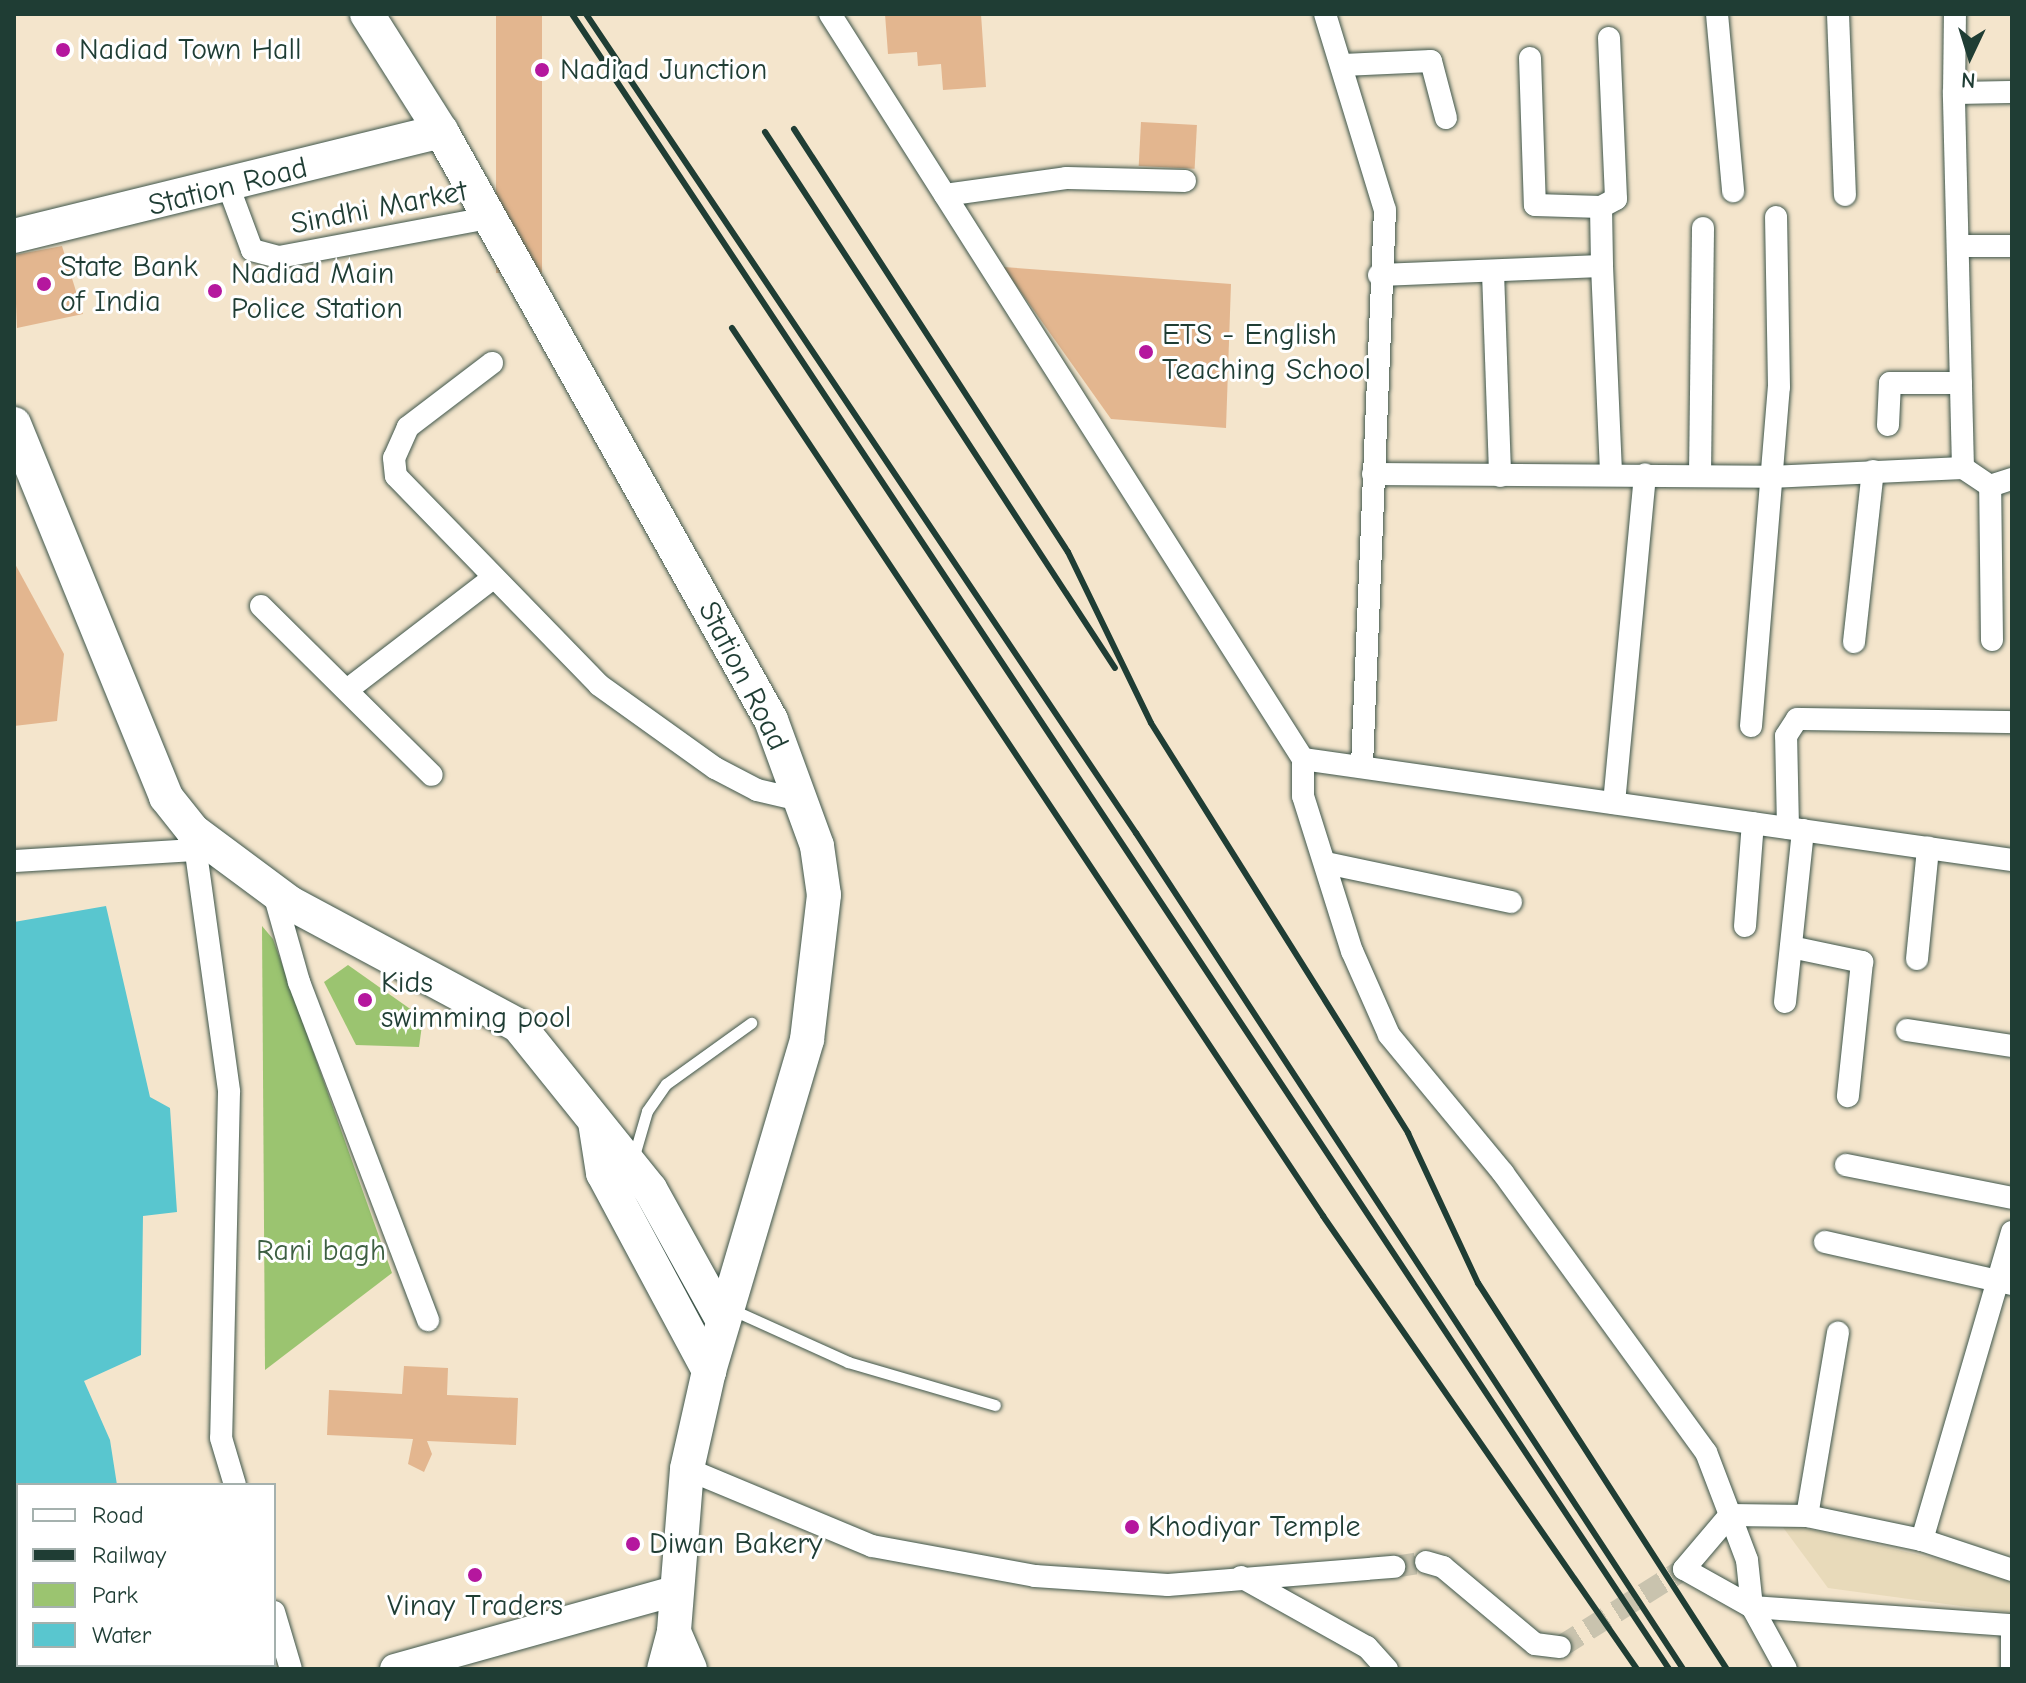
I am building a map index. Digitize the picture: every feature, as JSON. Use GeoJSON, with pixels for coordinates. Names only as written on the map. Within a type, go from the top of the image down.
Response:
{"type":"FeatureCollection","features":[{"type":"Feature","properties":{"kind":"main road","name":"Station Road"},"geometry":{"type":"LineString","coordinates":[[367,14],[441,131],[771,720],[800,800],[824,895],[807,1040],[722,1311],[687,1469],[674,1632],[664,1669]]}},
{"type":"Feature","properties":{"kind":"main road","name":"Station Road"},"geometry":{"type":"LineString","coordinates":[[14,236],[229,188],[441,131]]}},
{"type":"Feature","properties":{"kind":"main road"},"geometry":{"type":"LineString","coordinates":[[14,424],[166,797],[195,840],[273,890],[518,1025],[631,1166],[722,1311]]}},
{"type":"Feature","properties":{"kind":"main road"},"geometry":{"type":"LineString","coordinates":[[595,1121],[603,1173],[709,1371]]}},
{"type":"Feature","properties":{"kind":"main road"},"geometry":{"type":"LineString","coordinates":[[395,1669],[677,1590]]}},
{"type":"Feature","properties":{"kind":"main road"},"geometry":{"type":"LineString","coordinates":[[674,1632],[690,1669]]}},
{"type":"Feature","properties":{"kind":"street"},"geometry":{"type":"LineString","coordinates":[[830,14],[1303,759],[1303,796],[1389,1035],[1503,1173],[1706,1452],[1747,1560],[1752,1607],[1786,1669]]}},
{"type":"Feature","properties":{"kind":"street"},"geometry":{"type":"LineString","coordinates":[[1325,14],[1382,188],[1362,765]]}},
{"type":"Feature","properties":{"kind":"street"},"geometry":{"type":"LineString","coordinates":[[1717,14],[1733,191]]}},
{"type":"Feature","properties":{"kind":"street"},"geometry":{"type":"LineString","coordinates":[[1838,14],[1845,195]]}},
{"type":"Feature","properties":{"kind":"street"},"geometry":{"type":"LineString","coordinates":[[1955,14],[1963,468]]}},
{"type":"Feature","properties":{"kind":"street"},"geometry":{"type":"LineString","coordinates":[[1530,58],[1535,205],[1601,207],[1616,199],[1609,38]]}},
{"type":"Feature","properties":{"kind":"street"},"geometry":{"type":"LineString","coordinates":[[1343,65],[1431,61],[1446,118]]}},
{"type":"Feature","properties":{"kind":"street"},"geometry":{"type":"LineString","coordinates":[[1954,93],[2012,92]]}},
{"type":"Feature","properties":{"kind":"street"},"geometry":{"type":"LineString","coordinates":[[945,195],[1066,178],[1185,181]]}},
{"type":"Feature","properties":{"kind":"street","name":"Sindhi Market"},"geometry":{"type":"LineString","coordinates":[[229,188],[252,250],[279,257],[488,218]]}},
{"type":"Feature","properties":{"kind":"street"},"geometry":{"type":"LineString","coordinates":[[1601,207],[1611,474]]}},
{"type":"Feature","properties":{"kind":"street"},"geometry":{"type":"LineString","coordinates":[[1751,726],[1779,379],[1776,217]]}},
{"type":"Feature","properties":{"kind":"street"},"geometry":{"type":"LineString","coordinates":[[1700,475],[1703,228]]}},
{"type":"Feature","properties":{"kind":"street"},"geometry":{"type":"LineString","coordinates":[[1958,246],[2012,246]]}},
{"type":"Feature","properties":{"kind":"street"},"geometry":{"type":"LineString","coordinates":[[1379,275],[1602,266]]}},
{"type":"Feature","properties":{"kind":"street"},"geometry":{"type":"LineString","coordinates":[[1493,272],[1500,476]]}},
{"type":"Feature","properties":{"kind":"street"},"geometry":{"type":"LineString","coordinates":[[492,363],[408,427],[394,467],[493,578],[599,685],[715,768],[757,790],[800,800]]}},
{"type":"Feature","properties":{"kind":"street"},"geometry":{"type":"LineString","coordinates":[[1888,425],[1890,383],[1961,383]]}},
{"type":"Feature","properties":{"kind":"street"},"geometry":{"type":"LineString","coordinates":[[1373,474],[1770,477],[1963,468],[2012,501]]}},
{"type":"Feature","properties":{"kind":"street"},"geometry":{"type":"LineString","coordinates":[[1854,642],[1873,471]]}},
{"type":"Feature","properties":{"kind":"street"},"geometry":{"type":"LineString","coordinates":[[1614,803],[1645,474]]}},
{"type":"Feature","properties":{"kind":"street"},"geometry":{"type":"LineString","coordinates":[[1990,486],[2012,479]]}},
{"type":"Feature","properties":{"kind":"street"},"geometry":{"type":"LineString","coordinates":[[1990,486],[1992,640]]}},
{"type":"Feature","properties":{"kind":"street"},"geometry":{"type":"LineString","coordinates":[[347,690],[493,578]]}},
{"type":"Feature","properties":{"kind":"street"},"geometry":{"type":"LineString","coordinates":[[261,606],[432,775]]}},
{"type":"Feature","properties":{"kind":"street"},"geometry":{"type":"LineString","coordinates":[[1785,1002],[1791,947],[1796,829],[1786,736],[1797,719],[2012,722]]}},
{"type":"Feature","properties":{"kind":"street"},"geometry":{"type":"LineString","coordinates":[[1303,759],[2012,860]]}},
{"type":"Feature","properties":{"kind":"street"},"geometry":{"type":"LineString","coordinates":[[1745,926],[1753,823]]}},
{"type":"Feature","properties":{"kind":"street"},"geometry":{"type":"LineString","coordinates":[[14,861],[195,840],[229,1092],[221,1438],[234,1483]]}},
{"type":"Feature","properties":{"kind":"street"},"geometry":{"type":"LineString","coordinates":[[1917,959],[1928,848]]}},
{"type":"Feature","properties":{"kind":"street"},"geometry":{"type":"LineString","coordinates":[[1326,863],[1511,902]]}},
{"type":"Feature","properties":{"kind":"street"},"geometry":{"type":"LineString","coordinates":[[273,890],[299,982],[428,1320]]}},
{"type":"Feature","properties":{"kind":"street"},"geometry":{"type":"LineString","coordinates":[[1791,947],[1862,962],[1848,1096]]}},
{"type":"Feature","properties":{"kind":"street"},"geometry":{"type":"LineString","coordinates":[[1907,1030],[2012,1046]]}},
{"type":"Feature","properties":{"kind":"street"},"geometry":{"type":"LineString","coordinates":[[1846,1165],[2012,1198]]}},
{"type":"Feature","properties":{"kind":"street"},"geometry":{"type":"LineString","coordinates":[[1922,1540],[2004,1282],[2012,1232]]}},
{"type":"Feature","properties":{"kind":"street"},"geometry":{"type":"LineString","coordinates":[[1825,1242],[2004,1282]]}},
{"type":"Feature","properties":{"kind":"street"},"geometry":{"type":"LineString","coordinates":[[1807,1516],[1838,1333]]}},
{"type":"Feature","properties":{"kind":"street"},"geometry":{"type":"LineString","coordinates":[[687,1469],[872,1546],[1035,1576],[1168,1585],[1240,1576],[1394,1567]]}},
{"type":"Feature","properties":{"kind":"street"},"geometry":{"type":"LineString","coordinates":[[1730,1515],[1807,1516],[1922,1540],[2012,1570]]}},
{"type":"Feature","properties":{"kind":"street"},"geometry":{"type":"LineString","coordinates":[[1730,1515],[1684,1569],[1752,1607],[2009,1625]]}},
{"type":"Feature","properties":{"kind":"street"},"geometry":{"type":"LineString","coordinates":[[1426,1562],[1443,1567],[1535,1644],[1560,1647]]}},
{"type":"Feature","properties":{"kind":"street"},"geometry":{"type":"LineString","coordinates":[[1240,1576],[1367,1647],[1387,1669]]}},
{"type":"Feature","properties":{"kind":"street"},"geometry":{"type":"LineString","coordinates":[[276,1619],[291,1669]]}},
{"type":"Feature","properties":{"kind":"lane"},"geometry":{"type":"LineString","coordinates":[[631,1166],[647,1111],[666,1084],[751,1023]]}},
{"type":"Feature","properties":{"kind":"lane"},"geometry":{"type":"LineString","coordinates":[[722,1311],[848,1362],[995,1405]]}},
{"type":"Feature","properties":{"kind":"lane"},"geometry":{"type":"LineString","coordinates":[[2006,1669],[2009,1625]]}},
{"type":"Feature","properties":{"kind":"shaded area"},"geometry":{"type":"Polygon","coordinates":[[[1779,1522],[2012,1577],[2012,1613],[1828,1588],[1779,1522]]]}},
{"type":"Feature","properties":{"kind":"green space","name":"Rani bagh"},"geometry":{"type":"Polygon","coordinates":[[[262,926],[273,939],[392,1273],[265,1370],[262,926]]]}},
{"type":"Feature","properties":{"kind":"green space","name":"Kids swimming pool"},"geometry":{"type":"Polygon","coordinates":[[[348,965],[423,1018],[419,1047],[356,1045],[324,982],[348,965]]]}},
{"type":"Feature","properties":{"kind":"water"},"geometry":{"type":"Polygon","coordinates":[[[106,906],[150,1097],[170,1108],[177,1212],[143,1216],[141,1355],[84,1381],[110,1440],[117,1483],[16,1483],[16,1667],[70,1667],[14,1669],[14,922],[106,906]]]}},
{"type":"Feature","properties":{"kind":"building"},"geometry":{"type":"Polygon","coordinates":[[[496,14],[542,14],[542,273],[496,273],[496,14]]]}},
{"type":"Feature","properties":{"kind":"building"},"geometry":{"type":"Polygon","coordinates":[[[885,14],[981,14],[986,87],[943,90],[941,64],[918,66],[917,52],[888,54],[885,14]]]}},
{"type":"Feature","properties":{"kind":"building"},"geometry":{"type":"Polygon","coordinates":[[[1141,122],[1197,125],[1195,169],[1139,166],[1141,122]]]}},
{"type":"Feature","properties":{"kind":"building","name":"State Bank of India"},"geometry":{"type":"Polygon","coordinates":[[[62,246],[83,314],[17,328],[14,255],[62,246]]]}},
{"type":"Feature","properties":{"kind":"building","name":"ETS - English Teaching School"},"geometry":{"type":"Polygon","coordinates":[[[1003,267],[1231,284],[1226,428],[1111,419],[1003,267]]]}},
{"type":"Feature","properties":{"kind":"building"},"geometry":{"type":"Polygon","coordinates":[[[14,562],[64,654],[57,721],[14,726],[14,562]]]}},
{"type":"Feature","properties":{"kind":"building"},"geometry":{"type":"Polygon","coordinates":[[[404,1366],[448,1368],[447,1395],[518,1398],[516,1445],[427,1441],[432,1454],[424,1472],[408,1464],[413,1439],[327,1435],[329,1390],[402,1394],[404,1366]]]}},
{"type":"Feature","properties":{"kind":"tunnel"},"geometry":{"type":"LineString","coordinates":[[1394,1567],[1426,1562]]}},
{"type":"Feature","properties":{"kind":"tunnel"},"geometry":{"type":"LineString","coordinates":[[1560,1647],[1684,1569]]}},
{"type":"Feature","properties":{"kind":"railway"},"geometry":{"type":"LineString","coordinates":[[572,14],[1669,1669]]}},
{"type":"Feature","properties":{"kind":"railway"},"geometry":{"type":"LineString","coordinates":[[586,14],[1136,833],[1683,1669]]}},
{"type":"Feature","properties":{"kind":"railway"},"geometry":{"type":"LineString","coordinates":[[794,129],[1068,552],[1151,723],[1408,1133],[1478,1283],[1727,1669]]}},
{"type":"Feature","properties":{"kind":"railway"},"geometry":{"type":"LineString","coordinates":[[765,132],[1115,668]]}},
{"type":"Feature","properties":{"kind":"railway"},"geometry":{"type":"LineString","coordinates":[[732,328],[1323,1216],[1637,1669]]}},
{"type":"Feature","properties":{"kind":"place","name":"Nadiad Town Hall"},"geometry":{"type":"Point","coordinates":[63,50]}},
{"type":"Feature","properties":{"kind":"place","name":"Nadiad Junction"},"geometry":{"type":"Point","coordinates":[542,70]}},
{"type":"Feature","properties":{"kind":"place","name":"State Bank of India"},"geometry":{"type":"Point","coordinates":[44,284]}},
{"type":"Feature","properties":{"kind":"place","name":"Nadiad Main Police Station"},"geometry":{"type":"Point","coordinates":[215,291]}},
{"type":"Feature","properties":{"kind":"place","name":"ETS - English Teaching School"},"geometry":{"type":"Point","coordinates":[1146,352]}},
{"type":"Feature","properties":{"kind":"place","name":"Kids swimming pool"},"geometry":{"type":"Point","coordinates":[365,1000]}},
{"type":"Feature","properties":{"kind":"place","name":"Khodiyar Temple"},"geometry":{"type":"Point","coordinates":[1132,1527]}},
{"type":"Feature","properties":{"kind":"place","name":"Diwan Bakery"},"geometry":{"type":"Point","coordinates":[633,1544]}},
{"type":"Feature","properties":{"kind":"place","name":"Vinay Traders"},"geometry":{"type":"Point","coordinates":[475,1575]}}]}
